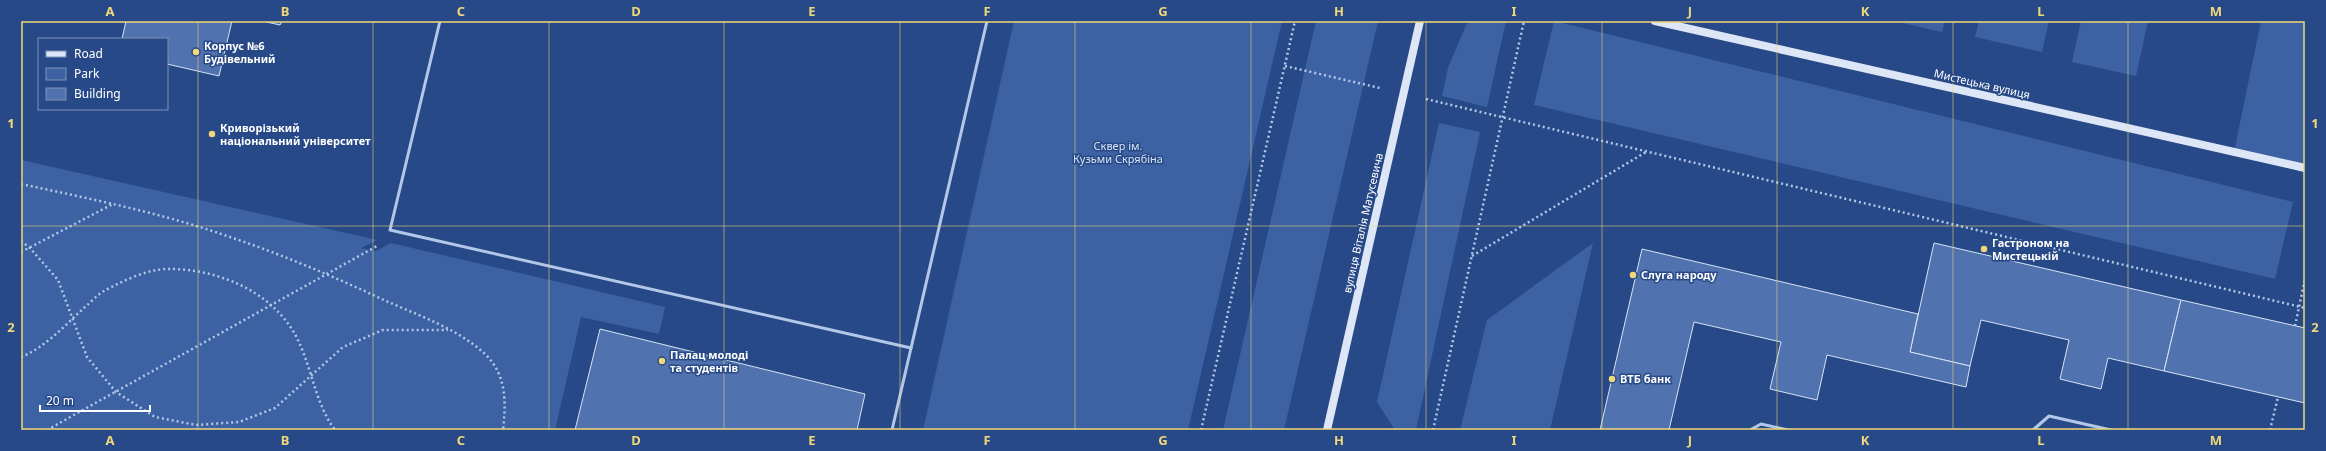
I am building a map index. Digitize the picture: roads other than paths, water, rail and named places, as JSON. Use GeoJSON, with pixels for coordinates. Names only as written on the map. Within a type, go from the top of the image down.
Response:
{"type":"FeatureCollection","features":[{"type":"Feature","properties":{"kind":"street","name":"вулиця Віталія Матусевича"},"geometry":{"type":"LineString","coordinates":[[1327,430],[1420,21]]}},
{"type":"Feature","properties":{"kind":"street","name":"Мистецька вулиця"},"geometry":{"type":"LineString","coordinates":[[1655,21],[2305,168]]}},
{"type":"Feature","properties":{"kind":"lane"},"geometry":{"type":"LineString","coordinates":[[440,21],[390,230],[911,348]]}},
{"type":"Feature","properties":{"kind":"lane"},"geometry":{"type":"LineString","coordinates":[[892,430],[987,21]]}},
{"type":"Feature","properties":{"kind":"lane"},"geometry":{"type":"LineString","coordinates":[[2033,430],[2049,416],[2111,430]]}},
{"type":"Feature","properties":{"kind":"lane"},"geometry":{"type":"LineString","coordinates":[[1750,430],[1760,424],[1788,430]]}},
{"type":"Feature","properties":{"kind":"place","name":"Корпус №6 Будівельний"},"geometry":{"type":"Point","coordinates":[196,52]}},
{"type":"Feature","properties":{"kind":"place","name":"Криворізький національний університет"},"geometry":{"type":"Point","coordinates":[212,134]}},
{"type":"Feature","properties":{"kind":"place","name":"Гастроном на Мистецькій"},"geometry":{"type":"Point","coordinates":[1984,249]}},
{"type":"Feature","properties":{"kind":"place","name":"Слуга народу"},"geometry":{"type":"Point","coordinates":[1633,275]}},
{"type":"Feature","properties":{"kind":"place","name":"Палац молоді та студентів"},"geometry":{"type":"Point","coordinates":[662,361]}},
{"type":"Feature","properties":{"kind":"place","name":"ВТБ банк"},"geometry":{"type":"Point","coordinates":[1612,379]}},
{"type":"Feature","properties":{"kind":"park label","name":"Сквер ім. Кузьми Скрябіна"},"geometry":{"type":"Point","coordinates":[1118,152]}}]}
